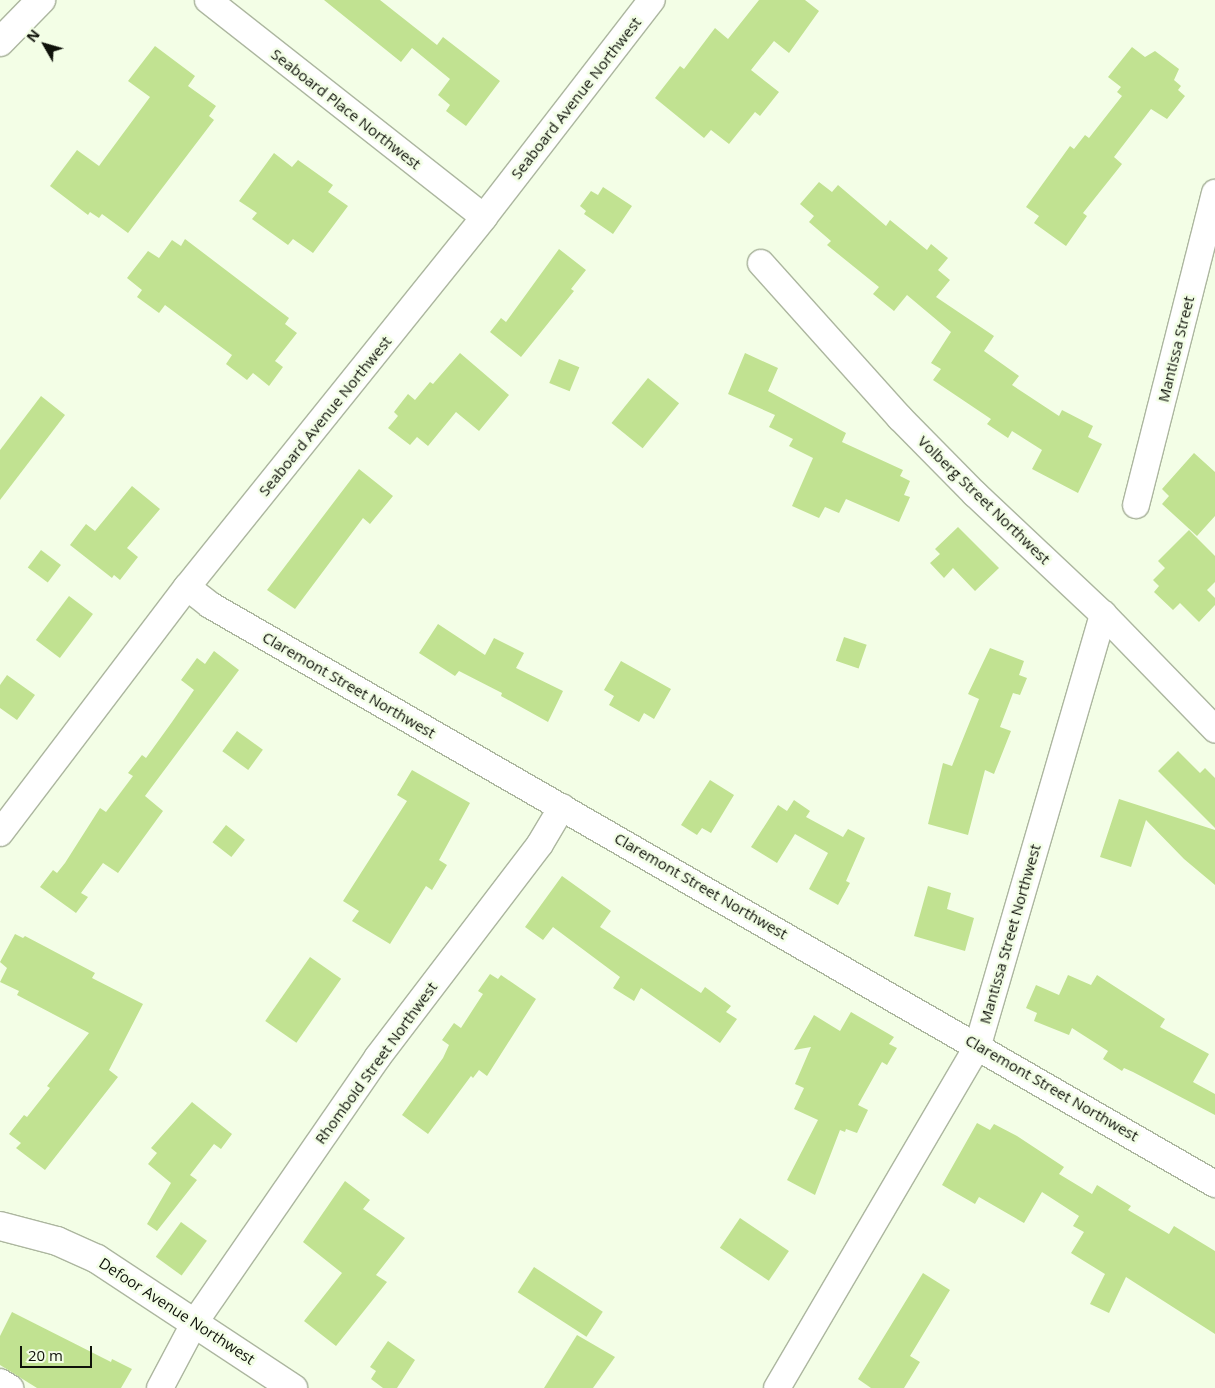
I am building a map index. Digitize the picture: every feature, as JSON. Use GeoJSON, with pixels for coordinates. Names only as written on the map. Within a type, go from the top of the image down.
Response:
{"type":"FeatureCollection","features":[{"type":"Feature","properties":{"kind":"street"},"geometry":{"type":"LineString","coordinates":[[0,42],[41,0]]}},
{"type":"Feature","properties":{"kind":"street","name":"Seaboard Place Northwest"},"geometry":{"type":"LineString","coordinates":[[208,0],[484,217]]}},
{"type":"Feature","properties":{"kind":"street","name":"Seaboard Avenue Northwest"},"geometry":{"type":"LineString","coordinates":[[0,833],[187,587],[484,217],[652,0]]}},
{"type":"Feature","properties":{"kind":"street","name":"Mantissa Street"},"geometry":{"type":"LineString","coordinates":[[1136,505],[1215,193]]}},
{"type":"Feature","properties":{"kind":"street","name":"Volberg Street Northwest"},"geometry":{"type":"LineString","coordinates":[[761,263],[900,418],[975,494],[1103,614],[1215,729]]}},
{"type":"Feature","properties":{"kind":"street","name":"Claremont Street Northwest"},"geometry":{"type":"LineString","coordinates":[[187,587],[210,605],[978,1045],[1215,1184]]}},
{"type":"Feature","properties":{"kind":"street","name":"Mantissa Street Northwest"},"geometry":{"type":"LineString","coordinates":[[777,1388],[978,1045],[1103,614]]}},
{"type":"Feature","properties":{"kind":"street","name":"Rhomboid Street Northwest"},"geometry":{"type":"LineString","coordinates":[[160,1388],[195,1322],[377,1058],[540,844],[562,807]]}},
{"type":"Feature","properties":{"kind":"street","name":"Defoor Avenue Northwest"},"geometry":{"type":"LineString","coordinates":[[0,1226],[57,1241],[97,1258],[293,1388]]}},
{"type":"Feature","properties":{"kind":"street"},"geometry":{"type":"LineString","coordinates":[[0,1382],[10,1388]]}},
{"type":"Feature","properties":{"kind":"building"},"geometry":{"type":"Polygon","coordinates":[[[324,0],[380,0],[437,45],[443,37],[500,81],[466,126],[446,111],[450,105],[438,95],[450,79],[412,48],[401,62],[324,0]]]}},
{"type":"Feature","properties":{"kind":"building"},"geometry":{"type":"Polygon","coordinates":[[[759,0],[805,0],[819,11],[789,53],[774,41],[751,70],[779,92],[760,116],[755,112],[729,144],[711,130],[704,138],[655,98],[680,66],[684,69],[715,28],[728,39],[759,0]]]}},
{"type":"Feature","properties":{"kind":"building"},"geometry":{"type":"Polygon","coordinates":[[[155,46],[195,76],[188,86],[216,106],[209,116],[214,120],[128,233],[102,214],[99,218],[90,212],[88,215],[50,186],[77,150],[99,166],[150,97],[128,81],[155,46]]]}},
{"type":"Feature","properties":{"kind":"building"},"geometry":{"type":"Polygon","coordinates":[[[1132,47],[1145,57],[1155,51],[1179,69],[1174,80],[1181,86],[1178,90],[1185,96],[1167,119],[1151,109],[1114,157],[1122,164],[1083,213],[1087,216],[1066,246],[1034,223],[1039,216],[1026,207],[1070,146],[1074,149],[1085,135],[1089,138],[1122,96],[1117,92],[1121,87],[1108,77],[1132,47]]]}},
{"type":"Feature","properties":{"kind":"building"},"geometry":{"type":"Polygon","coordinates":[[[274,153],[292,167],[298,160],[333,185],[328,192],[348,206],[313,253],[293,239],[288,245],[252,219],[257,213],[239,201],[274,153]]]}},
{"type":"Feature","properties":{"kind":"building"},"geometry":{"type":"Polygon","coordinates":[[[819,182],[832,192],[838,185],[886,226],[890,220],[927,250],[931,244],[948,258],[938,270],[950,280],[936,297],[994,336],[984,351],[1019,376],[1012,385],[1059,416],[1062,410],[1093,426],[1088,437],[1102,444],[1078,493],[1032,469],[1042,450],[1012,431],[1008,438],[987,424],[991,419],[933,380],[941,369],[931,363],[951,332],[907,295],[894,311],[873,294],[879,287],[827,245],[831,241],[809,222],[814,216],[800,204],[819,182]]]}},
{"type":"Feature","properties":{"kind":"building"},"geometry":{"type":"Polygon","coordinates":[[[603,187],[632,206],[613,234],[584,214],[586,211],[580,206],[591,191],[598,195],[603,187]]]}},
{"type":"Feature","properties":{"kind":"building"},"geometry":{"type":"Polygon","coordinates":[[[185,239],[289,318],[285,324],[297,333],[275,361],[283,367],[269,386],[253,373],[247,380],[226,364],[232,355],[165,305],[159,313],[137,297],[142,290],[127,278],[148,251],[159,258],[172,240],[181,246],[185,239]]]}},
{"type":"Feature","properties":{"kind":"building"},"geometry":{"type":"Polygon","coordinates":[[[559,249],[586,270],[571,289],[574,291],[521,357],[490,332],[501,318],[506,322],[559,249]]]}},
{"type":"Feature","properties":{"kind":"building"},"geometry":{"type":"Polygon","coordinates":[[[460,353],[509,395],[479,431],[456,412],[428,446],[417,437],[410,445],[388,428],[398,416],[394,412],[408,394],[415,400],[430,382],[433,384],[460,353]]]}},
{"type":"Feature","properties":{"kind":"building"},"geometry":{"type":"Polygon","coordinates":[[[745,353],[778,368],[768,391],[846,433],[842,442],[903,470],[900,476],[910,481],[904,495],[910,497],[899,522],[846,499],[839,513],[825,507],[819,518],[792,506],[813,458],[789,446],[793,439],[769,427],[775,415],[728,394],[745,353]]]}},
{"type":"Feature","properties":{"kind":"building"},"geometry":{"type":"Polygon","coordinates":[[[559,359],[579,367],[570,391],[549,383],[559,359]]]}},
{"type":"Feature","properties":{"kind":"building"},"geometry":{"type":"Polygon","coordinates":[[[648,378],[679,403],[643,448],[611,423],[648,378]]]}},
{"type":"Feature","properties":{"kind":"building"},"geometry":{"type":"Polygon","coordinates":[[[41,396],[65,415],[0,500],[0,450],[41,396]]]}},
{"type":"Feature","properties":{"kind":"building"},"geometry":{"type":"Polygon","coordinates":[[[1194,453],[1215,472],[1215,516],[1197,536],[1162,504],[1169,496],[1162,489],[1194,453]]]}},
{"type":"Feature","properties":{"kind":"building"},"geometry":{"type":"Polygon","coordinates":[[[359,469],[393,496],[370,524],[363,518],[295,609],[267,590],[359,469]]]}},
{"type":"Feature","properties":{"kind":"building"},"geometry":{"type":"Polygon","coordinates":[[[132,486],[160,509],[127,548],[138,557],[120,580],[114,575],[112,578],[70,545],[86,524],[95,531],[132,486]]]}},
{"type":"Feature","properties":{"kind":"building"},"geometry":{"type":"Polygon","coordinates":[[[958,527],[999,568],[975,591],[953,568],[944,578],[930,563],[940,554],[935,549],[958,527]]]}},
{"type":"Feature","properties":{"kind":"building"},"geometry":{"type":"Polygon","coordinates":[[[1189,530],[1215,556],[1215,582],[1207,590],[1215,598],[1215,605],[1199,622],[1180,603],[1173,610],[1154,592],[1159,586],[1153,580],[1165,568],[1158,561],[1189,530]]]}},
{"type":"Feature","properties":{"kind":"building"},"geometry":{"type":"Polygon","coordinates":[[[41,550],[61,565],[48,583],[28,568],[41,550]]]}},
{"type":"Feature","properties":{"kind":"building"},"geometry":{"type":"Polygon","coordinates":[[[69,596],[93,614],[60,658],[36,640],[69,596]]]}},
{"type":"Feature","properties":{"kind":"building"},"geometry":{"type":"Polygon","coordinates":[[[438,624],[485,655],[494,638],[524,653],[516,668],[563,691],[548,722],[501,696],[502,693],[459,671],[455,676],[419,653],[438,624]]]}},
{"type":"Feature","properties":{"kind":"building"},"geometry":{"type":"Polygon","coordinates":[[[844,637],[867,645],[859,668],[836,661],[844,637]]]}},
{"type":"Feature","properties":{"kind":"building"},"geometry":{"type":"Polygon","coordinates":[[[990,648],[1024,661],[1019,675],[1027,678],[1020,695],[1013,693],[1000,727],[1011,731],[994,774],[985,770],[968,835],[928,824],[943,763],[952,766],[979,699],[968,694],[990,648]]]}},
{"type":"Feature","properties":{"kind":"building"},"geometry":{"type":"Polygon","coordinates":[[[214,651],[239,670],[145,796],[163,811],[118,873],[103,863],[81,893],[88,897],[76,913],[40,887],[53,870],[57,873],[65,863],[100,808],[106,812],[133,776],[128,773],[142,755],[146,758],[194,690],[181,680],[197,658],[205,664],[214,651]]]}},
{"type":"Feature","properties":{"kind":"building"},"geometry":{"type":"Polygon","coordinates":[[[621,661],[671,689],[654,719],[644,713],[639,722],[609,705],[614,696],[604,690],[621,661]]]}},
{"type":"Feature","properties":{"kind":"building"},"geometry":{"type":"Polygon","coordinates":[[[7,675],[35,695],[17,720],[0,708],[0,685],[7,675]]]}},
{"type":"Feature","properties":{"kind":"building"},"geometry":{"type":"Polygon","coordinates":[[[237,731],[263,750],[248,770],[222,751],[237,731]]]}},
{"type":"Feature","properties":{"kind":"building"},"geometry":{"type":"Polygon","coordinates":[[[1178,751],[1200,773],[1205,768],[1215,778],[1215,828],[1158,771],[1178,751]]]}},
{"type":"Feature","properties":{"kind":"building"},"geometry":{"type":"Polygon","coordinates":[[[412,770],[470,803],[439,860],[447,865],[432,890],[426,886],[390,944],[352,921],[359,911],[343,901],[407,801],[397,795],[412,770]]]}},
{"type":"Feature","properties":{"kind":"building"},"geometry":{"type":"Polygon","coordinates":[[[710,780],[734,795],[711,833],[702,828],[697,835],[681,825],[710,780]]]}},
{"type":"Feature","properties":{"kind":"building"},"geometry":{"type":"Polygon","coordinates":[[[1119,799],[1215,830],[1215,885],[1184,859],[1146,820],[1131,867],[1100,857],[1119,799]]]}},
{"type":"Feature","properties":{"kind":"building"},"geometry":{"type":"Polygon","coordinates":[[[794,800],[810,811],[806,817],[843,837],[848,829],[865,838],[846,881],[850,883],[838,905],[809,889],[828,853],[795,834],[777,863],[751,847],[778,805],[787,811],[794,800]]]}},
{"type":"Feature","properties":{"kind":"building"},"geometry":{"type":"Polygon","coordinates":[[[226,825],[245,840],[231,857],[212,842],[226,825]]]}},
{"type":"Feature","properties":{"kind":"building"},"geometry":{"type":"Polygon","coordinates":[[[562,876],[611,911],[600,927],[701,993],[705,987],[731,1006],[726,1012],[737,1019],[720,1043],[641,988],[634,1001],[613,988],[620,977],[553,927],[543,940],[525,927],[562,876]]]}},
{"type":"Feature","properties":{"kind":"building"},"geometry":{"type":"Polygon","coordinates":[[[928,886],[951,893],[947,909],[974,918],[965,951],[914,936],[928,886]]]}},
{"type":"Feature","properties":{"kind":"building"},"geometry":{"type":"Polygon","coordinates":[[[15,934],[23,938],[25,936],[95,973],[92,978],[143,1004],[109,1070],[118,1077],[45,1170],[16,1148],[21,1143],[9,1134],[24,1115],[27,1117],[50,1088],[47,1086],[89,1033],[17,995],[19,991],[0,982],[7,968],[0,962],[15,934]]]}},
{"type":"Feature","properties":{"kind":"building"},"geometry":{"type":"Polygon","coordinates":[[[310,957],[341,979],[296,1043],[265,1021],[310,957]]]}},
{"type":"Feature","properties":{"kind":"building"},"geometry":{"type":"Polygon","coordinates":[[[490,974],[498,979],[501,975],[536,999],[487,1076],[479,1070],[473,1078],[471,1076],[428,1134],[402,1115],[443,1058],[449,1045],[442,1040],[454,1023],[461,1028],[483,994],[478,991],[490,974]]]}},
{"type":"Feature","properties":{"kind":"building"},"geometry":{"type":"Polygon","coordinates":[[[1068,975],[1091,985],[1097,975],[1165,1019],[1160,1027],[1209,1054],[1193,1082],[1215,1094],[1215,1115],[1133,1072],[1124,1068],[1122,1071],[1103,1059],[1108,1051],[1072,1028],[1069,1035],[1034,1021],[1037,1013],[1026,1008],[1036,985],[1059,995],[1068,975]]]}},
{"type":"Feature","properties":{"kind":"building"},"geometry":{"type":"Polygon","coordinates":[[[851,1012],[894,1037],[889,1044],[897,1048],[887,1065],[882,1062],[858,1105],[868,1110],[857,1133],[846,1129],[845,1132],[840,1130],[815,1195],[787,1180],[818,1120],[794,1109],[804,1088],[795,1084],[811,1047],[794,1050],[814,1015],[840,1031],[851,1012]]]}},
{"type":"Feature","properties":{"kind":"building"},"geometry":{"type":"Polygon","coordinates":[[[192,1102],[232,1134],[221,1149],[214,1144],[190,1175],[197,1180],[157,1231],[147,1224],[171,1183],[148,1164],[157,1153],[151,1148],[192,1102]]]}},
{"type":"Feature","properties":{"kind":"building"},"geometry":{"type":"Polygon","coordinates":[[[977,1123],[990,1130],[994,1124],[1017,1136],[1064,1167],[1059,1174],[1092,1194],[1097,1185],[1131,1206],[1128,1210],[1169,1234],[1174,1226],[1215,1251],[1215,1334],[1126,1277],[1109,1313],[1090,1304],[1105,1274],[1071,1253],[1084,1232],[1073,1226],[1079,1216],[1042,1192],[1024,1223],[979,1197],[975,1204],[942,1185],[977,1123]]]}},
{"type":"Feature","properties":{"kind":"building"},"geometry":{"type":"Polygon","coordinates":[[[345,1181],[370,1200],[363,1209],[405,1238],[376,1275],[387,1282],[336,1346],[304,1321],[342,1273],[303,1242],[345,1181]]]}},
{"type":"Feature","properties":{"kind":"building"},"geometry":{"type":"Polygon","coordinates":[[[740,1218],[789,1251],[769,1281],[720,1248],[740,1218]]]}},
{"type":"Feature","properties":{"kind":"building"},"geometry":{"type":"Polygon","coordinates":[[[181,1222],[207,1241],[182,1276],[156,1257],[181,1222]]]}},
{"type":"Feature","properties":{"kind":"building"},"geometry":{"type":"Polygon","coordinates":[[[534,1267],[603,1312],[586,1337],[518,1292],[534,1267]]]}},
{"type":"Feature","properties":{"kind":"building"},"geometry":{"type":"Polygon","coordinates":[[[923,1273],[950,1290],[910,1356],[920,1362],[904,1388],[871,1388],[858,1379],[923,1273]]]}},
{"type":"Feature","properties":{"kind":"building"},"geometry":{"type":"Polygon","coordinates":[[[12,1312],[111,1362],[112,1359],[132,1369],[121,1388],[37,1388],[0,1365],[0,1336],[12,1312]]]}},
{"type":"Feature","properties":{"kind":"building"},"geometry":{"type":"Polygon","coordinates":[[[577,1335],[615,1357],[593,1388],[544,1388],[577,1335]]]}},
{"type":"Feature","properties":{"kind":"building"},"geometry":{"type":"Polygon","coordinates":[[[388,1341],[415,1360],[397,1388],[383,1388],[371,1379],[376,1371],[370,1367],[388,1341]]]}}]}
